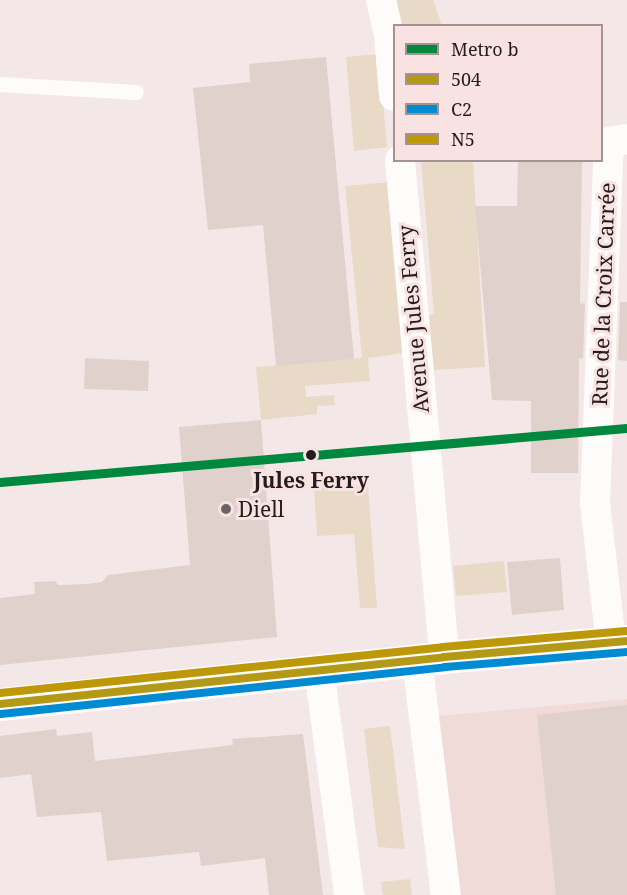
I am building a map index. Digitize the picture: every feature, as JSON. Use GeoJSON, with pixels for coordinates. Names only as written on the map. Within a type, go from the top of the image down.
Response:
{"type":"FeatureCollection","features":[{"type":"Feature","properties":{"kind":"main road"},"geometry":{"type":"LineString","coordinates":[[0,704],[320,669],[619,642]]}},
{"type":"Feature","properties":{"kind":"street"},"geometry":{"type":"LineString","coordinates":[[381,0],[389,35],[393,84]]}},
{"type":"Feature","properties":{"kind":"street","name":"Rue de la Croix Carrée"},"geometry":{"type":"LineString","coordinates":[[619,642],[595,503],[609,142],[627,138]]}},
{"type":"Feature","properties":{"kind":"street","name":"Avenue Jules Ferry"},"geometry":{"type":"LineString","coordinates":[[400,162],[446,895]]}},
{"type":"Feature","properties":{"kind":"street"},"geometry":{"type":"LineString","coordinates":[[320,669],[349,895]]}},
{"type":"Feature","properties":{"kind":"lane"},"geometry":{"type":"LineString","coordinates":[[0,84],[136,92]]}},
{"type":"Feature","properties":{"kind":"shaded area"},"geometry":{"type":"Polygon","coordinates":[[[395,0],[433,0],[442,24],[401,24],[395,0]]]}},
{"type":"Feature","properties":{"kind":"shaded area"},"geometry":{"type":"Polygon","coordinates":[[[379,54],[387,147],[354,151],[346,57],[379,54]]]}},
{"type":"Feature","properties":{"kind":"shaded area"},"geometry":{"type":"Polygon","coordinates":[[[421,162],[473,162],[485,367],[433,370],[428,316],[434,314],[421,162]]]}},
{"type":"Feature","properties":{"kind":"shaded area"},"geometry":{"type":"Polygon","coordinates":[[[390,182],[404,353],[368,358],[370,381],[305,386],[306,397],[334,395],[335,405],[317,406],[317,414],[261,420],[256,367],[362,358],[345,186],[390,182]]]}},
{"type":"Feature","properties":{"kind":"shaded area"},"geometry":{"type":"Polygon","coordinates":[[[368,485],[377,608],[360,608],[354,534],[317,536],[314,488],[368,485]]]}},
{"type":"Feature","properties":{"kind":"shaded area"},"geometry":{"type":"Polygon","coordinates":[[[504,561],[507,592],[456,596],[453,566],[504,561]]]}},
{"type":"Feature","properties":{"kind":"shaded area"},"geometry":{"type":"Polygon","coordinates":[[[627,699],[627,895],[459,895],[438,716],[627,699]]]}},
{"type":"Feature","properties":{"kind":"shaded area"},"geometry":{"type":"Polygon","coordinates":[[[390,726],[405,849],[378,847],[364,729],[390,726]]]}},
{"type":"Feature","properties":{"kind":"shaded area"},"geometry":{"type":"Polygon","coordinates":[[[410,879],[412,895],[383,895],[381,882],[410,879]]]}},
{"type":"Feature","properties":{"kind":"building"},"geometry":{"type":"Polygon","coordinates":[[[326,57],[354,359],[276,366],[263,225],[208,230],[193,88],[250,82],[249,64],[326,57]]]}},
{"type":"Feature","properties":{"kind":"building"},"geometry":{"type":"Polygon","coordinates":[[[518,162],[582,162],[580,304],[585,303],[583,359],[579,358],[578,473],[531,473],[531,401],[492,400],[475,206],[517,206],[518,162]]]}},
{"type":"Feature","properties":{"kind":"building"},"geometry":{"type":"Polygon","coordinates":[[[620,302],[627,302],[627,361],[618,360],[620,302]]]}},
{"type":"Feature","properties":{"kind":"building"},"geometry":{"type":"Polygon","coordinates":[[[85,358],[149,361],[148,391],[84,389],[85,358]]]}},
{"type":"Feature","properties":{"kind":"building","name":"Diell"},"geometry":{"type":"Polygon","coordinates":[[[261,420],[277,637],[0,665],[0,598],[35,594],[34,582],[55,581],[58,585],[87,584],[102,582],[108,575],[190,565],[179,427],[261,420]]]}},
{"type":"Feature","properties":{"kind":"building"},"geometry":{"type":"Polygon","coordinates":[[[560,558],[564,610],[512,615],[507,562],[560,558]]]}},
{"type":"Feature","properties":{"kind":"building"},"geometry":{"type":"Polygon","coordinates":[[[627,705],[627,895],[556,895],[537,715],[627,705]]]}},
{"type":"Feature","properties":{"kind":"building"},"geometry":{"type":"Polygon","coordinates":[[[56,729],[57,736],[92,732],[95,761],[233,745],[232,739],[303,734],[323,895],[269,895],[265,858],[201,866],[199,852],[107,861],[101,812],[37,817],[31,774],[0,778],[0,736],[56,729]]]}},
{"type":"Feature","properties":{"kind":"metro line","name":"b"},"geometry":{"type":"LineString","coordinates":[[0,482],[627,428]]}},
{"type":"Feature","properties":{"kind":"transit line","name":"N5"},"geometry":{"type":"LineString","coordinates":[[0,693],[443,647],[626,631]]}},
{"type":"Feature","properties":{"kind":"transit line","name":"504"},"geometry":{"type":"LineString","coordinates":[[0,704],[444,657],[627,641]]}},
{"type":"Feature","properties":{"kind":"transit line","name":"C2"},"geometry":{"type":"LineString","coordinates":[[1,714],[445,667],[627,652]]}},
{"type":"Feature","properties":{"kind":"place","name":"Jules Ferry"},"geometry":{"type":"Point","coordinates":[311,455]}},
{"type":"Feature","properties":{"kind":"place","name":"Diell"},"geometry":{"type":"Point","coordinates":[226,509]}}]}
